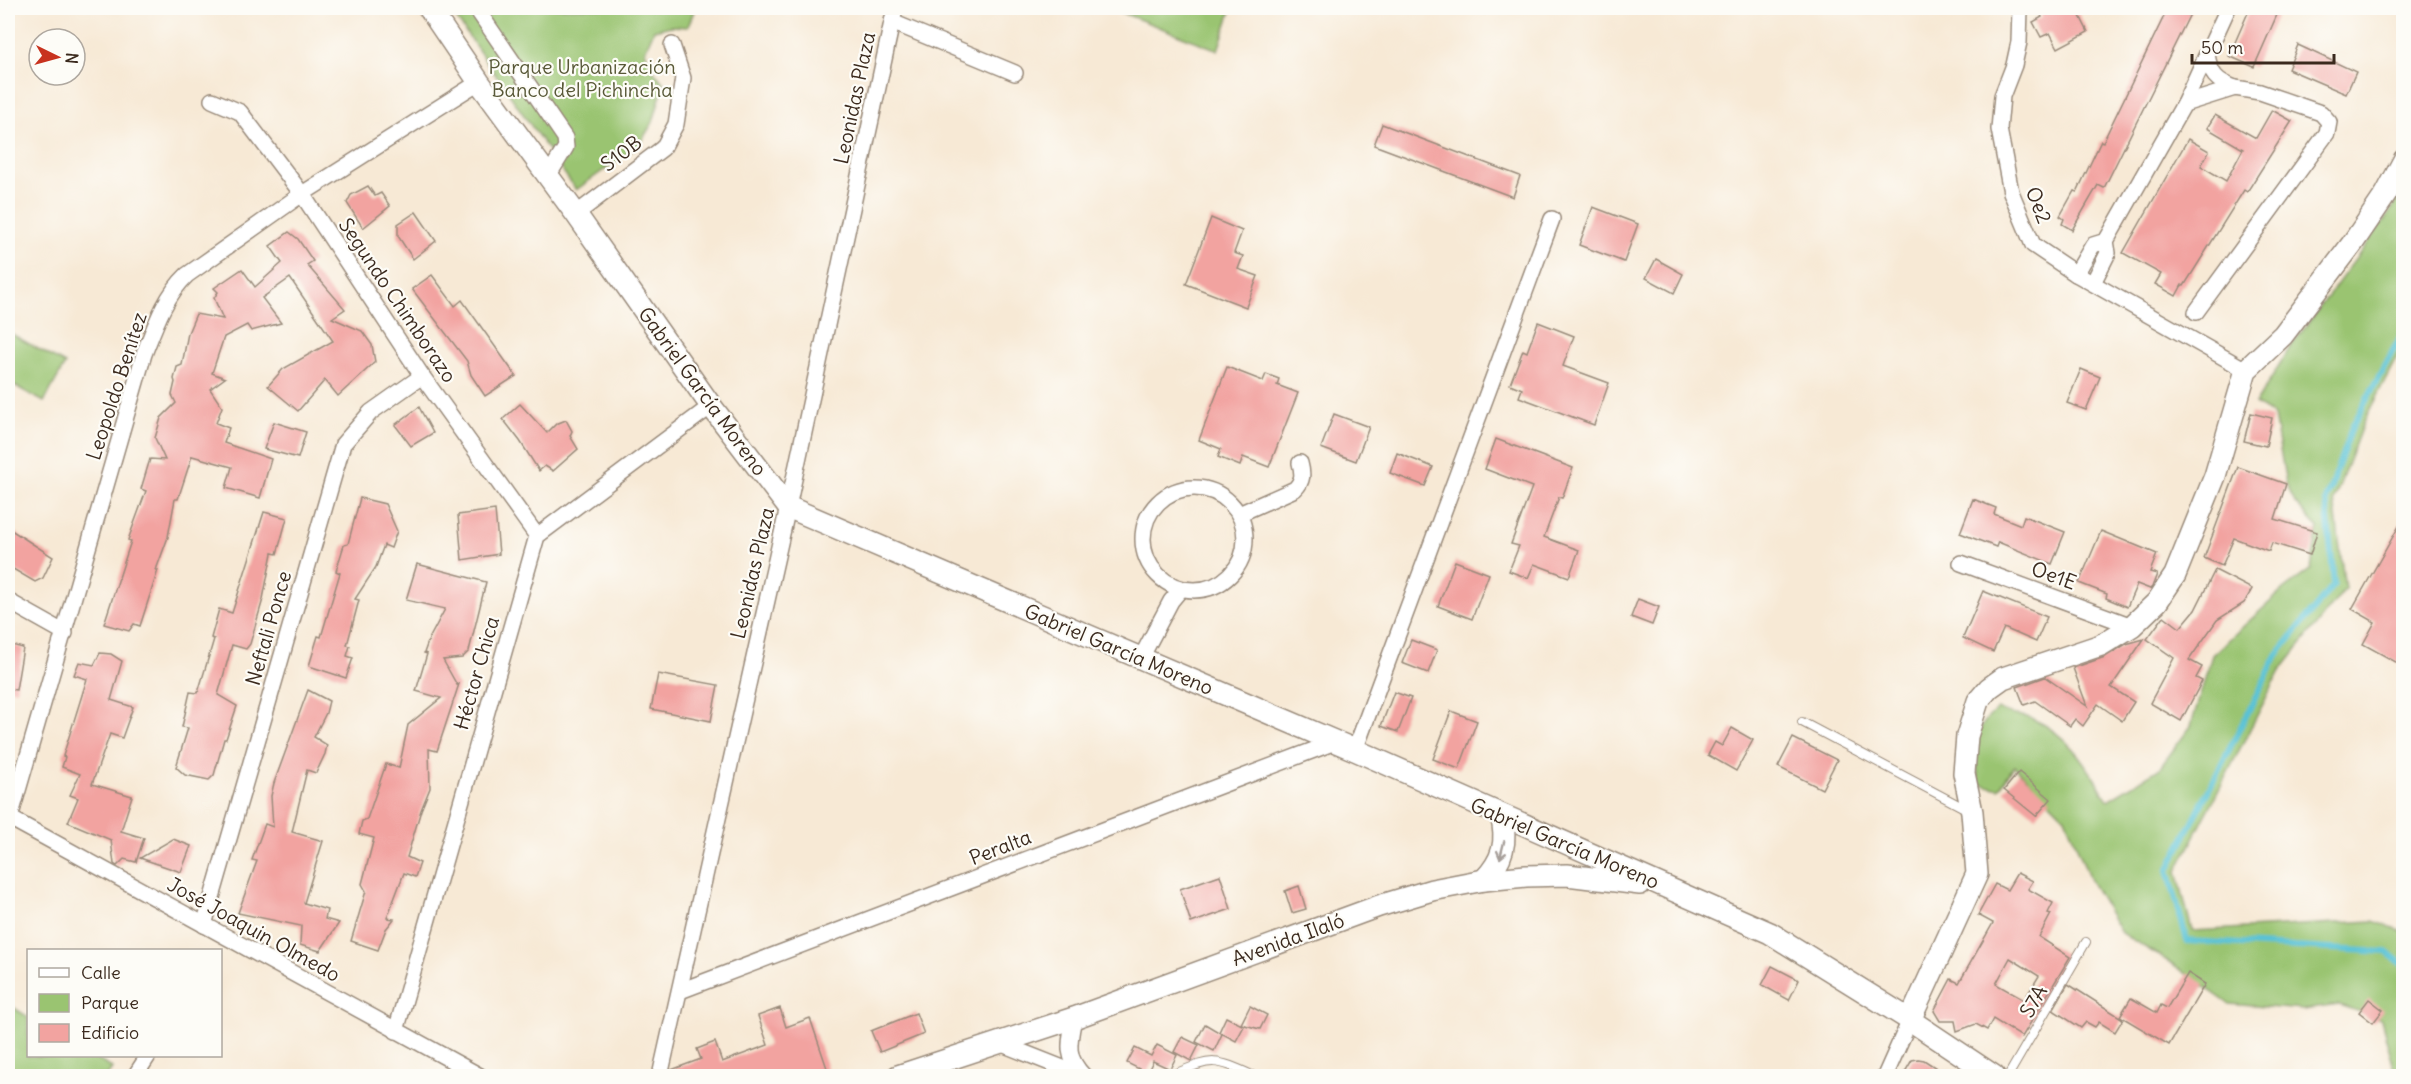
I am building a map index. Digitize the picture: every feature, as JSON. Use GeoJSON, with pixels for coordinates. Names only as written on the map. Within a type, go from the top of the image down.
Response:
{"type":"FeatureCollection","features":[{"type":"Feature","properties":{"kind":"street","name":"Gabriel García Moreno"},"geometry":{"type":"LineString","coordinates":[[429,8],[479,82],[576,214],[711,406],[788,507],[1355,750],[1770,933],[1910,1020],[1994,1077]]}},
{"type":"Feature","properties":{"kind":"street"},"geometry":{"type":"LineString","coordinates":[[476,8],[565,138],[566,147],[548,176]]}},
{"type":"Feature","properties":{"kind":"street","name":"Oe2"},"geometry":{"type":"LineString","coordinates":[[2020,8],[2019,42],[2014,65],[2002,96],[1999,129],[2011,192],[2033,245],[2093,283],[2246,370]]}},
{"type":"Feature","properties":{"kind":"street"},"geometry":{"type":"LineString","coordinates":[[2093,283],[2108,253],[2106,241],[2184,104],[2228,8]]}},
{"type":"Feature","properties":{"kind":"street"},"geometry":{"type":"LineString","coordinates":[[894,15],[1015,73]]}},
{"type":"Feature","properties":{"kind":"street","name":"Leonidas Plaza"},"geometry":{"type":"LineString","coordinates":[[665,1070],[680,991],[788,507],[894,15]]}},
{"type":"Feature","properties":{"kind":"street","name":"S10B"},"geometry":{"type":"LineString","coordinates":[[576,214],[663,148],[676,124],[682,78],[672,45]]}},
{"type":"Feature","properties":{"kind":"street"},"geometry":{"type":"LineString","coordinates":[[2196,312],[2327,133],[2329,122],[2321,113],[2260,92],[2235,88],[2215,78],[2211,72],[2207,54]]}},
{"type":"Feature","properties":{"kind":"street","name":"Leopoldo Benítez"},"geometry":{"type":"LineString","coordinates":[[8,818],[65,633],[144,354],[165,304],[178,283],[302,194],[479,82]]}},
{"type":"Feature","properties":{"kind":"street"},"geometry":{"type":"LineString","coordinates":[[2184,104],[2235,88]]}},
{"type":"Feature","properties":{"kind":"street","name":"Segundo Chimborazo"},"geometry":{"type":"LineString","coordinates":[[212,100],[240,112],[302,194],[422,376],[537,536]]}},
{"type":"Feature","properties":{"kind":"street"},"geometry":{"type":"LineString","coordinates":[[1885,1077],[1977,874],[1972,812],[1965,773],[1967,736],[1978,701],[1989,688],[2003,678],[2101,645],[2132,626],[2157,602],[2175,575],[2215,476],[2246,370],[2283,334],[2352,244],[2386,194],[2403,160]]}},
{"type":"Feature","properties":{"kind":"street"},"geometry":{"type":"LineString","coordinates":[[1355,750],[1552,219]]}},
{"type":"Feature","properties":{"kind":"street"},"geometry":{"type":"LineString","coordinates":[[2076,273],[2093,245],[2106,241]]}},
{"type":"Feature","properties":{"kind":"street","name":"Neftali Ponce"},"geometry":{"type":"LineString","coordinates":[[204,925],[343,444],[371,412],[422,376]]}},
{"type":"Feature","properties":{"kind":"street"},"geometry":{"type":"LineString","coordinates":[[537,536],[711,406]]}},
{"type":"Feature","properties":{"kind":"street"},"geometry":{"type":"LineString","coordinates":[[1239,514],[1300,485],[1303,477],[1300,463]]}},
{"type":"Feature","properties":{"kind":"street"},"geometry":{"type":"LineString","coordinates":[[1193,487],[1212,490],[1227,500],[1239,514],[1244,529],[1245,543],[1241,561],[1230,576],[1216,586],[1198,591],[1181,589],[1164,581],[1151,568],[1144,551],[1143,533],[1148,515],[1160,501],[1175,491],[1193,487]]}},
{"type":"Feature","properties":{"kind":"street","name":"Héctor Chica"},"geometry":{"type":"LineString","coordinates":[[396,1030],[537,536]]}},
{"type":"Feature","properties":{"kind":"street","name":"Oe1E"},"geometry":{"type":"LineString","coordinates":[[1961,563],[2132,626]]}},
{"type":"Feature","properties":{"kind":"street"},"geometry":{"type":"LineString","coordinates":[[1141,658],[1171,601],[1181,589]]}},
{"type":"Feature","properties":{"kind":"street"},"geometry":{"type":"LineString","coordinates":[[8,601],[65,633]]}},
{"type":"Feature","properties":{"kind":"street","name":"Peralta"},"geometry":{"type":"LineString","coordinates":[[680,991],[1335,742]]}},
{"type":"Feature","properties":{"kind":"street"},"geometry":{"type":"LineString","coordinates":[[1484,880],[1497,867],[1504,851],[1505,833],[1501,816]]}},
{"type":"Feature","properties":{"kind":"street","name":"José Joaquin Olmedo"},"geometry":{"type":"LineString","coordinates":[[8,818],[480,1077]]}},
{"type":"Feature","properties":{"kind":"street","name":"Avenida Ilaló"},"geometry":{"type":"LineString","coordinates":[[897,1077],[1074,1018],[1379,906],[1432,890],[1484,880],[1567,875],[1609,878],[1650,885],[1690,896]]}},
{"type":"Feature","properties":{"kind":"street"},"geometry":{"type":"LineString","coordinates":[[1074,1018],[1069,1042],[1074,1066],[1084,1077]]}},
{"type":"Feature","properties":{"kind":"street"},"geometry":{"type":"LineString","coordinates":[[997,1042],[1084,1077]]}},
{"type":"Feature","properties":{"kind":"street"},"geometry":{"type":"LineString","coordinates":[[135,1077],[147,1057]]}},
{"type":"Feature","properties":{"kind":"lane"},"geometry":{"type":"LineString","coordinates":[[1802,722],[1972,812]]}},
{"type":"Feature","properties":{"kind":"lane","name":"S7A"},"geometry":{"type":"LineString","coordinates":[[2008,1077],[2086,942]]}},
{"type":"Feature","properties":{"kind":"lane"},"geometry":{"type":"LineString","coordinates":[[1169,1077],[1215,1060],[1254,1077]]}},
{"type":"Feature","properties":{"kind":"green space","name":"Parque Urbanización Banco del Pichincha"},"geometry":{"type":"Polygon","coordinates":[[[449,8],[695,8],[688,27],[671,26],[654,30],[645,51],[654,71],[664,84],[653,122],[639,145],[576,190],[449,8]]]}},
{"type":"Feature","properties":{"kind":"green space"},"geometry":{"type":"Polygon","coordinates":[[[1110,8],[1232,8],[1218,50],[1110,8]]]}},
{"type":"Feature","properties":{"kind":"green space"},"geometry":{"type":"Polygon","coordinates":[[[2403,187],[2403,345],[2363,423],[2334,500],[2345,589],[2280,671],[2177,871],[2192,931],[2373,921],[2403,931],[2403,1076],[2396,1076],[2381,1019],[2339,1005],[2303,1010],[2229,1004],[2171,963],[2121,933],[2091,882],[2065,817],[2014,766],[1999,789],[1979,784],[1976,742],[1983,725],[1998,709],[2033,719],[2068,743],[2108,800],[2159,769],[2191,726],[2212,655],[2283,590],[2311,569],[2318,528],[2295,503],[2286,483],[2274,416],[2255,404],[2289,349],[2391,211],[2403,187]]]}},
{"type":"Feature","properties":{"kind":"green space"},"geometry":{"type":"Polygon","coordinates":[[[8,332],[65,364],[44,402],[8,382],[8,332]]]}},
{"type":"Feature","properties":{"kind":"green space"},"geometry":{"type":"Polygon","coordinates":[[[8,1004],[27,1016],[27,1057],[93,1057],[112,1068],[107,1076],[8,1076],[8,1004]]]}},
{"type":"Feature","properties":{"kind":"building"},"geometry":{"type":"Polygon","coordinates":[[[2037,8],[2076,8],[2088,32],[2058,48],[2050,33],[2041,37],[2033,22],[2042,17],[2037,8]]]}},
{"type":"Feature","properties":{"kind":"building"},"geometry":{"type":"Polygon","coordinates":[[[2168,8],[2193,8],[2104,188],[2098,185],[2072,230],[2062,224],[2064,219],[2060,216],[2074,191],[2077,192],[2101,141],[2103,142],[2168,8]]]}},
{"type":"Feature","properties":{"kind":"building"},"geometry":{"type":"Polygon","coordinates":[[[2250,8],[2280,8],[2254,67],[2229,56],[2250,8]]]}},
{"type":"Feature","properties":{"kind":"building"},"geometry":{"type":"Polygon","coordinates":[[[2298,45],[2356,72],[2346,94],[2288,69],[2298,45]]]}},
{"type":"Feature","properties":{"kind":"building"},"geometry":{"type":"Polygon","coordinates":[[[2272,110],[2292,121],[2247,192],[2244,190],[2184,286],[2182,285],[2176,296],[2155,284],[2161,274],[2123,253],[2188,139],[2209,151],[2201,166],[2226,181],[2243,149],[2207,128],[2215,115],[2256,138],[2272,110]]]}},
{"type":"Feature","properties":{"kind":"building"},"geometry":{"type":"Polygon","coordinates":[[[1382,124],[1520,176],[1513,197],[1374,145],[1382,124]]]}},
{"type":"Feature","properties":{"kind":"building"},"geometry":{"type":"Polygon","coordinates":[[[368,186],[375,196],[381,193],[390,206],[363,228],[347,203],[351,195],[368,186]]]}},
{"type":"Feature","properties":{"kind":"building"},"geometry":{"type":"Polygon","coordinates":[[[1593,207],[1638,224],[1624,262],[1579,245],[1593,207]]]}},
{"type":"Feature","properties":{"kind":"building"},"geometry":{"type":"Polygon","coordinates":[[[416,212],[436,241],[413,259],[398,236],[398,224],[416,212]]]}},
{"type":"Feature","properties":{"kind":"building"},"geometry":{"type":"Polygon","coordinates":[[[1211,218],[1242,231],[1234,253],[1243,256],[1238,269],[1258,276],[1246,307],[1186,284],[1211,218]]]}},
{"type":"Feature","properties":{"kind":"building"},"geometry":{"type":"Polygon","coordinates":[[[289,232],[298,239],[313,261],[307,265],[345,309],[332,318],[362,331],[372,345],[375,362],[338,396],[325,380],[298,411],[268,386],[283,369],[333,341],[290,278],[262,298],[281,323],[251,331],[247,325],[224,337],[212,373],[225,378],[210,389],[222,407],[216,423],[229,428],[224,443],[271,459],[260,498],[226,488],[232,467],[192,456],[178,499],[175,499],[168,537],[140,626],[134,624],[129,631],[104,624],[131,541],[128,540],[146,491],[141,489],[150,459],[165,460],[155,438],[161,418],[176,403],[172,395],[174,379],[177,367],[182,365],[188,333],[196,314],[223,319],[214,298],[218,292],[214,288],[242,269],[255,287],[282,263],[270,246],[289,232]]]}},
{"type":"Feature","properties":{"kind":"building"},"geometry":{"type":"Polygon","coordinates":[[[1656,259],[1683,274],[1674,293],[1646,278],[1656,259]]]}},
{"type":"Feature","properties":{"kind":"building"},"geometry":{"type":"Polygon","coordinates":[[[432,275],[455,306],[462,300],[516,376],[485,396],[471,375],[467,361],[412,289],[432,275]]]}},
{"type":"Feature","properties":{"kind":"building"},"geometry":{"type":"Polygon","coordinates":[[[1538,322],[1574,336],[1563,366],[1609,383],[1594,425],[1519,397],[1522,389],[1510,384],[1523,350],[1527,352],[1538,322]]]}},
{"type":"Feature","properties":{"kind":"building"},"geometry":{"type":"Polygon","coordinates":[[[1227,367],[1263,381],[1266,374],[1279,379],[1277,385],[1298,393],[1269,467],[1243,457],[1240,466],[1218,457],[1221,449],[1199,440],[1227,367]]]}},
{"type":"Feature","properties":{"kind":"building"},"geometry":{"type":"Polygon","coordinates":[[[2081,369],[2100,377],[2086,410],[2067,403],[2081,369]]]}},
{"type":"Feature","properties":{"kind":"building"},"geometry":{"type":"Polygon","coordinates":[[[520,404],[547,433],[556,424],[566,420],[572,431],[570,436],[578,449],[553,471],[545,466],[539,471],[503,419],[520,404]]]}},
{"type":"Feature","properties":{"kind":"building"},"geometry":{"type":"Polygon","coordinates":[[[419,407],[433,433],[411,446],[395,425],[419,407]]]}},
{"type":"Feature","properties":{"kind":"building"},"geometry":{"type":"Polygon","coordinates":[[[2251,413],[2272,418],[2266,446],[2244,441],[2251,413]]]}},
{"type":"Feature","properties":{"kind":"building"},"geometry":{"type":"Polygon","coordinates":[[[1334,414],[1369,427],[1356,461],[1321,448],[1334,414]]]}},
{"type":"Feature","properties":{"kind":"building"},"geometry":{"type":"Polygon","coordinates":[[[274,422],[306,432],[298,458],[264,449],[274,422]]]}},
{"type":"Feature","properties":{"kind":"building"},"geometry":{"type":"Polygon","coordinates":[[[1496,439],[1573,468],[1544,537],[1579,550],[1569,577],[1534,564],[1528,578],[1509,571],[1519,546],[1511,544],[1532,487],[1485,469],[1496,439]]]}},
{"type":"Feature","properties":{"kind":"building"},"geometry":{"type":"Polygon","coordinates":[[[1397,453],[1433,467],[1425,486],[1390,473],[1397,453]]]}},
{"type":"Feature","properties":{"kind":"building"},"geometry":{"type":"Polygon","coordinates":[[[2238,467],[2286,484],[2275,519],[2317,532],[2310,555],[2272,543],[2269,551],[2234,538],[2222,566],[2204,558],[2238,467]]]}},
{"type":"Feature","properties":{"kind":"building"},"geometry":{"type":"Polygon","coordinates":[[[360,498],[385,504],[397,531],[391,548],[384,545],[376,567],[355,599],[359,600],[347,645],[350,646],[347,656],[353,658],[346,678],[309,666],[318,636],[321,637],[340,573],[336,571],[344,545],[348,544],[360,498]]]}},
{"type":"Feature","properties":{"kind":"building"},"geometry":{"type":"Polygon","coordinates":[[[1973,499],[1996,508],[1994,514],[2021,525],[2024,516],[2065,532],[2052,564],[1998,542],[1996,547],[1960,533],[1973,499]]]}},
{"type":"Feature","properties":{"kind":"building"},"geometry":{"type":"Polygon","coordinates":[[[495,510],[499,554],[462,560],[458,515],[495,510]]]}},
{"type":"Feature","properties":{"kind":"building"},"geometry":{"type":"Polygon","coordinates":[[[264,512],[287,518],[277,554],[272,553],[263,599],[250,644],[246,649],[232,645],[218,695],[237,706],[226,739],[224,739],[214,775],[209,780],[185,775],[176,767],[188,728],[182,727],[190,692],[198,693],[214,639],[211,638],[219,609],[232,613],[264,512]]]}},
{"type":"Feature","properties":{"kind":"building"},"geometry":{"type":"Polygon","coordinates":[[[2403,519],[2403,666],[2363,644],[2375,622],[2352,609],[2403,519]]]}},
{"type":"Feature","properties":{"kind":"building"},"geometry":{"type":"Polygon","coordinates":[[[8,528],[53,557],[43,578],[35,582],[8,566],[8,528]]]}},
{"type":"Feature","properties":{"kind":"building"},"geometry":{"type":"Polygon","coordinates":[[[2101,531],[2157,554],[2150,572],[2157,574],[2152,587],[2150,589],[2137,584],[2127,607],[2106,598],[2107,594],[2079,583],[2101,531]]]}},
{"type":"Feature","properties":{"kind":"building"},"geometry":{"type":"Polygon","coordinates":[[[1455,561],[1489,574],[1472,619],[1438,606],[1455,561]]]}},
{"type":"Feature","properties":{"kind":"building"},"geometry":{"type":"Polygon","coordinates":[[[417,564],[486,582],[469,651],[462,658],[443,660],[457,685],[459,684],[437,751],[429,749],[430,788],[407,857],[420,863],[415,877],[404,873],[387,918],[394,919],[386,929],[378,950],[351,941],[366,891],[362,884],[374,838],[359,834],[362,821],[367,819],[386,764],[399,768],[408,725],[441,698],[416,691],[427,654],[424,653],[445,609],[406,600],[417,564]]]}},
{"type":"Feature","properties":{"kind":"building"},"geometry":{"type":"Polygon","coordinates":[[[2215,570],[2252,589],[2244,603],[2217,620],[2189,660],[2202,667],[2196,678],[2202,681],[2181,721],[2150,703],[2174,658],[2147,639],[2164,616],[2180,628],[2195,610],[2215,570]]]}},
{"type":"Feature","properties":{"kind":"building"},"geometry":{"type":"Polygon","coordinates":[[[1983,591],[2047,617],[2036,642],[2004,628],[1993,652],[1963,638],[1983,591]]]}},
{"type":"Feature","properties":{"kind":"building"},"geometry":{"type":"Polygon","coordinates":[[[1638,599],[1659,607],[1652,625],[1631,617],[1638,599]]]}},
{"type":"Feature","properties":{"kind":"building"},"geometry":{"type":"Polygon","coordinates":[[[2144,639],[2111,687],[2134,702],[2122,721],[2098,704],[2083,726],[2075,719],[2070,726],[2035,701],[2024,705],[2017,687],[2045,677],[2087,706],[2073,668],[2105,657],[2126,644],[2144,639]]]}},
{"type":"Feature","properties":{"kind":"building"},"geometry":{"type":"Polygon","coordinates":[[[1411,640],[1437,650],[1428,673],[1402,663],[1411,640]]]}},
{"type":"Feature","properties":{"kind":"building"},"geometry":{"type":"Polygon","coordinates":[[[8,644],[23,648],[16,690],[8,689],[8,644]]]}},
{"type":"Feature","properties":{"kind":"building"},"geometry":{"type":"Polygon","coordinates":[[[100,653],[111,654],[122,661],[111,700],[133,707],[122,738],[110,734],[92,784],[132,796],[121,831],[144,838],[136,862],[124,859],[117,866],[114,864],[111,840],[68,822],[78,798],[70,795],[80,774],[62,767],[65,757],[63,756],[87,679],[74,675],[79,662],[94,665],[100,653]]]}},
{"type":"Feature","properties":{"kind":"building"},"geometry":{"type":"Polygon","coordinates":[[[658,674],[718,685],[711,721],[651,709],[658,674]]]}},
{"type":"Feature","properties":{"kind":"building"},"geometry":{"type":"Polygon","coordinates":[[[308,690],[329,701],[326,713],[314,737],[327,745],[316,773],[307,770],[292,832],[323,841],[304,903],[327,910],[325,919],[339,923],[320,951],[300,945],[301,926],[238,913],[257,861],[252,860],[265,824],[273,827],[271,796],[274,783],[308,690]]]}},
{"type":"Feature","properties":{"kind":"building"},"geometry":{"type":"Polygon","coordinates":[[[1394,692],[1411,698],[1398,732],[1381,726],[1394,692]]]}},
{"type":"Feature","properties":{"kind":"building"},"geometry":{"type":"Polygon","coordinates":[[[1451,711],[1477,721],[1459,769],[1433,759],[1451,711]]]}},
{"type":"Feature","properties":{"kind":"building"},"geometry":{"type":"Polygon","coordinates":[[[1732,728],[1753,740],[1736,771],[1708,755],[1715,742],[1722,746],[1732,728]]]}},
{"type":"Feature","properties":{"kind":"building"},"geometry":{"type":"Polygon","coordinates":[[[1793,738],[1837,760],[1822,789],[1778,767],[1793,738]]]}},
{"type":"Feature","properties":{"kind":"building"},"geometry":{"type":"Polygon","coordinates":[[[2019,772],[2051,799],[2036,816],[2004,790],[2019,772]]]}},
{"type":"Feature","properties":{"kind":"building"},"geometry":{"type":"Polygon","coordinates":[[[173,839],[191,846],[181,872],[140,858],[173,839]]]}},
{"type":"Feature","properties":{"kind":"building"},"geometry":{"type":"Polygon","coordinates":[[[2017,873],[2033,881],[2028,889],[2053,903],[2048,913],[2051,914],[2039,937],[2070,957],[2022,1037],[1993,1019],[1987,1030],[1976,1024],[1957,1031],[1955,1021],[1940,1021],[1934,1011],[1951,979],[1959,983],[1993,923],[1978,915],[1995,884],[2007,890],[2017,873]],[[2010,958],[1996,984],[2024,1000],[2039,976],[2010,958]]]}},
{"type":"Feature","properties":{"kind":"building"},"geometry":{"type":"Polygon","coordinates":[[[1220,875],[1231,909],[1191,923],[1180,889],[1220,875]]]}},
{"type":"Feature","properties":{"kind":"building"},"geometry":{"type":"Polygon","coordinates":[[[1299,886],[1306,909],[1292,913],[1285,891],[1299,886]]]}},
{"type":"Feature","properties":{"kind":"building"},"geometry":{"type":"Polygon","coordinates":[[[1772,966],[1799,980],[1789,1000],[1762,985],[1772,966]]]}},
{"type":"Feature","properties":{"kind":"building"},"geometry":{"type":"Polygon","coordinates":[[[2188,973],[2205,984],[2169,1045],[2120,1016],[2131,998],[2157,1013],[2161,1005],[2167,1008],[2188,973]]]}},
{"type":"Feature","properties":{"kind":"building"},"geometry":{"type":"Polygon","coordinates":[[[2068,984],[2123,1019],[2115,1032],[2099,1022],[2095,1027],[2086,1022],[2081,1028],[2053,1010],[2068,984]]]}},
{"type":"Feature","properties":{"kind":"building"},"geometry":{"type":"Polygon","coordinates":[[[2369,999],[2383,1010],[2373,1023],[2359,1012],[2369,999]]]}},
{"type":"Feature","properties":{"kind":"building"},"geometry":{"type":"Polygon","coordinates":[[[1250,1006],[1267,1015],[1260,1029],[1241,1024],[1250,1006]]]}},
{"type":"Feature","properties":{"kind":"building"},"geometry":{"type":"Polygon","coordinates":[[[780,1008],[786,1027],[810,1018],[829,1074],[821,1077],[737,1077],[736,1072],[727,1077],[670,1077],[671,1070],[701,1059],[697,1049],[715,1042],[722,1062],[768,1045],[758,1016],[780,1008]]]}},
{"type":"Feature","properties":{"kind":"building"},"geometry":{"type":"Polygon","coordinates":[[[916,1013],[924,1034],[880,1052],[871,1031],[916,1013]]]}},
{"type":"Feature","properties":{"kind":"building"},"geometry":{"type":"Polygon","coordinates":[[[1226,1017],[1244,1026],[1236,1041],[1219,1032],[1226,1017]]]}},
{"type":"Feature","properties":{"kind":"building"},"geometry":{"type":"Polygon","coordinates":[[[1205,1024],[1222,1034],[1214,1051],[1196,1042],[1205,1024]]]}},
{"type":"Feature","properties":{"kind":"building"},"geometry":{"type":"Polygon","coordinates":[[[1182,1037],[1199,1045],[1191,1061],[1174,1052],[1182,1037]]]}},
{"type":"Feature","properties":{"kind":"building"},"geometry":{"type":"Polygon","coordinates":[[[1157,1045],[1177,1055],[1170,1069],[1153,1061],[1147,1073],[1127,1063],[1135,1048],[1151,1056],[1157,1045]]]}},
{"type":"Feature","properties":{"kind":"building"},"geometry":{"type":"Polygon","coordinates":[[[1912,1060],[1924,1060],[1950,1077],[1902,1077],[1912,1060]]]}},
{"type":"Feature","properties":{"kind":"waterway"},"geometry":{"type":"LineString","coordinates":[[2404,330],[2352,427],[2326,500],[2334,584],[2277,655],[2168,870],[2187,941],[2386,952],[2404,965]]}}]}
